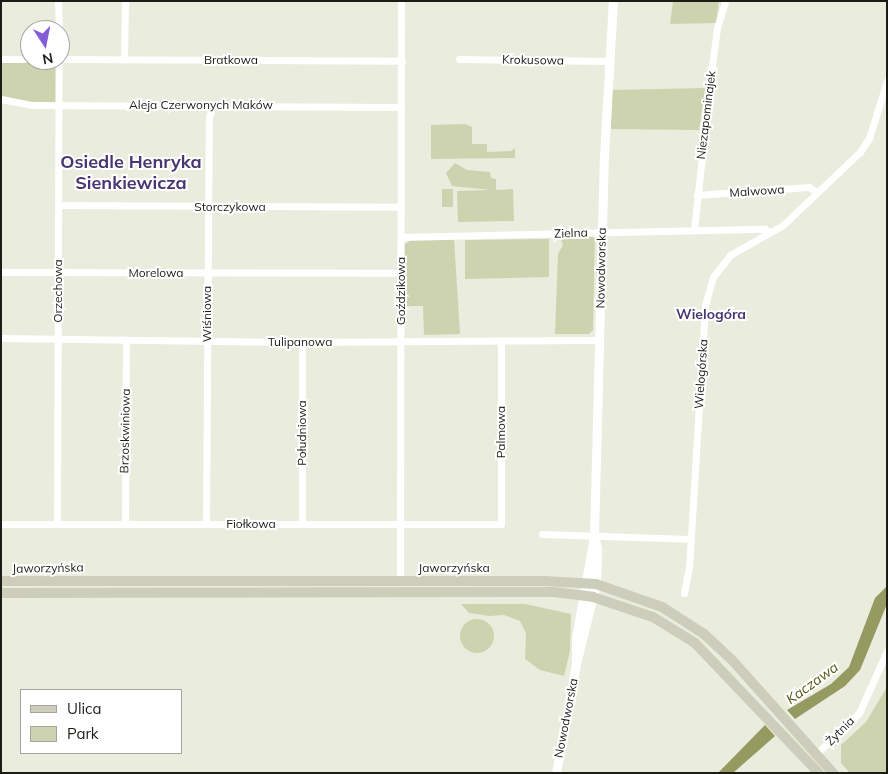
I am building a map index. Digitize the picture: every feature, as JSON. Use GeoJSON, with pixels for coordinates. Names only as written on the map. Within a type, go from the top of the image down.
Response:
{"type":"FeatureCollection","features":[{"type":"Feature","properties":{"kind":"main road","name":"Jaworzyńska"},"geometry":{"type":"LineString","coordinates":[[1,581],[400,580],[596,584],[641,598],[685,620],[721,649],[833,773]]}},
{"type":"Feature","properties":{"kind":"main road","name":"Jaworzyńska"},"geometry":{"type":"LineString","coordinates":[[1,593],[582,595],[594,597],[629,607],[675,628],[713,659],[819,773]]}},
{"type":"Feature","properties":{"kind":"street"},"geometry":{"type":"LineString","coordinates":[[58,1],[58,20]]}},
{"type":"Feature","properties":{"kind":"street"},"geometry":{"type":"LineString","coordinates":[[124,59],[125,1]]}},
{"type":"Feature","properties":{"kind":"street","name":"Goździkowa"},"geometry":{"type":"LineString","coordinates":[[400,580],[401,1]]}},
{"type":"Feature","properties":{"kind":"street","name":"Nowodworska"},"geometry":{"type":"LineString","coordinates":[[576,664],[576,638],[582,595],[594,536],[608,61],[613,1]]}},
{"type":"Feature","properties":{"kind":"street","name":"Niezapominajek"},"geometry":{"type":"LineString","coordinates":[[694,230],[717,28],[725,1]]}},
{"type":"Feature","properties":{"kind":"street"},"geometry":{"type":"LineString","coordinates":[[1,60],[20,59]]}},
{"type":"Feature","properties":{"kind":"street","name":"Krokusowa"},"geometry":{"type":"LineString","coordinates":[[459,59],[608,61]]}},
{"type":"Feature","properties":{"kind":"street","name":"Bratkowa"},"geometry":{"type":"LineString","coordinates":[[70,60],[402,62]]}},
{"type":"Feature","properties":{"kind":"street","name":"Orzechowa"},"geometry":{"type":"LineString","coordinates":[[57,523],[59,70]]}},
{"type":"Feature","properties":{"kind":"street","name":"Wielogórska"},"geometry":{"type":"LineString","coordinates":[[684,593],[689,568],[689,539],[708,290],[713,277],[730,255],[784,225],[815,191],[860,152],[869,138],[887,81]]}},
{"type":"Feature","properties":{"kind":"street","name":"Aleja Czerwonych Maków"},"geometry":{"type":"LineString","coordinates":[[1,99],[58,105],[401,107]]}},
{"type":"Feature","properties":{"kind":"street","name":"Wiśniowa"},"geometry":{"type":"LineString","coordinates":[[206,524],[207,207],[209,117],[213,105]]}},
{"type":"Feature","properties":{"kind":"street","name":"Malwowa"},"geometry":{"type":"LineString","coordinates":[[697,195],[809,187],[815,191]]}},
{"type":"Feature","properties":{"kind":"street","name":"Storczykowa"},"geometry":{"type":"LineString","coordinates":[[58,205],[401,207]]}},
{"type":"Feature","properties":{"kind":"street","name":"Zielna"},"geometry":{"type":"LineString","coordinates":[[401,237],[764,229],[770,233]]}},
{"type":"Feature","properties":{"kind":"street","name":"Morelowa"},"geometry":{"type":"LineString","coordinates":[[1,272],[400,273]]}},
{"type":"Feature","properties":{"kind":"street","name":"Tulipanowa"},"geometry":{"type":"LineString","coordinates":[[1,338],[302,342],[599,340]]}},
{"type":"Feature","properties":{"kind":"street","name":"Brzoskwiniowa"},"geometry":{"type":"LineString","coordinates":[[125,523],[126,340]]}},
{"type":"Feature","properties":{"kind":"street","name":"Palmowa"},"geometry":{"type":"LineString","coordinates":[[501,341],[501,524]]}},
{"type":"Feature","properties":{"kind":"street","name":"Południowa"},"geometry":{"type":"LineString","coordinates":[[302,342],[302,524]]}},
{"type":"Feature","properties":{"kind":"street","name":"Fiołkowa"},"geometry":{"type":"LineString","coordinates":[[1,524],[501,524]]}},
{"type":"Feature","properties":{"kind":"street"},"geometry":{"type":"LineString","coordinates":[[542,534],[689,539]]}},
{"type":"Feature","properties":{"kind":"street","name":"Nowodworska"},"geometry":{"type":"LineString","coordinates":[[556,773],[576,664],[594,597],[597,548],[594,536]]}},
{"type":"Feature","properties":{"kind":"street","name":"Żytnia"},"geometry":{"type":"LineString","coordinates":[[816,754],[858,713],[887,651]]}},
{"type":"Feature","properties":{"kind":"green space"},"geometry":{"type":"Polygon","coordinates":[[[673,1],[719,1],[716,23],[670,24],[673,1]]]}},
{"type":"Feature","properties":{"kind":"green space"},"geometry":{"type":"Polygon","coordinates":[[[1,60],[20,60],[20,70],[58,70],[58,105],[1,99],[1,60]]]}},
{"type":"Feature","properties":{"kind":"green space"},"geometry":{"type":"Polygon","coordinates":[[[705,88],[699,130],[611,129],[612,90],[705,88]]]}},
{"type":"Feature","properties":{"kind":"green space"},"geometry":{"type":"Polygon","coordinates":[[[465,124],[472,127],[472,144],[487,144],[487,152],[511,151],[515,148],[515,158],[431,159],[431,125],[465,124]]]}},
{"type":"Feature","properties":{"kind":"green space"},"geometry":{"type":"Polygon","coordinates":[[[455,163],[467,170],[490,172],[491,178],[496,179],[496,190],[513,189],[514,221],[458,222],[457,191],[491,190],[452,186],[446,173],[455,163]]]}},
{"type":"Feature","properties":{"kind":"green space"},"geometry":{"type":"Polygon","coordinates":[[[442,189],[453,189],[453,207],[442,207],[442,189]]]}},
{"type":"Feature","properties":{"kind":"green space"},"geometry":{"type":"Polygon","coordinates":[[[588,235],[595,238],[593,330],[589,334],[555,334],[558,254],[563,245],[560,237],[588,235]]]}},
{"type":"Feature","properties":{"kind":"green space"},"geometry":{"type":"Polygon","coordinates":[[[454,239],[460,334],[424,335],[423,306],[405,306],[404,245],[411,240],[454,239]]]}},
{"type":"Feature","properties":{"kind":"green space"},"geometry":{"type":"Polygon","coordinates":[[[549,239],[549,277],[465,279],[465,240],[549,239]]]}},
{"type":"Feature","properties":{"kind":"green space"},"geometry":{"type":"Polygon","coordinates":[[[461,604],[525,604],[571,614],[570,651],[564,676],[540,670],[525,659],[526,633],[520,621],[504,615],[489,616],[469,613],[461,604]]]}},
{"type":"Feature","properties":{"kind":"green space"},"geometry":{"type":"Polygon","coordinates":[[[477,619],[484,620],[489,624],[493,629],[493,643],[489,648],[484,652],[477,653],[470,652],[465,648],[461,643],[460,636],[461,629],[465,624],[470,620],[477,619]]]}},
{"type":"Feature","properties":{"kind":"green space"},"geometry":{"type":"Polygon","coordinates":[[[887,687],[887,773],[850,773],[841,763],[841,745],[866,722],[887,687]]]}},
{"type":"Feature","properties":{"kind":"shaded area"},"geometry":{"type":"Polygon","coordinates":[[[887,586],[887,604],[860,670],[845,686],[795,719],[787,710],[831,684],[849,667],[875,598],[887,586]]]}},
{"type":"Feature","properties":{"kind":"shaded area"},"geometry":{"type":"Polygon","coordinates":[[[765,725],[775,736],[733,773],[718,773],[765,725]]]}},
{"type":"Feature","properties":{"kind":"district","name":"Osiedle Henryka Sienkiewicza"},"geometry":{"type":"Point","coordinates":[131,173]}},
{"type":"Feature","properties":{"kind":"district","name":"Wielogóra"},"geometry":{"type":"Point","coordinates":[711,314]}},
{"type":"Feature","properties":{"kind":"water label","name":"Kaczawa"},"geometry":{"type":"Point","coordinates":[812,683]}}]}
